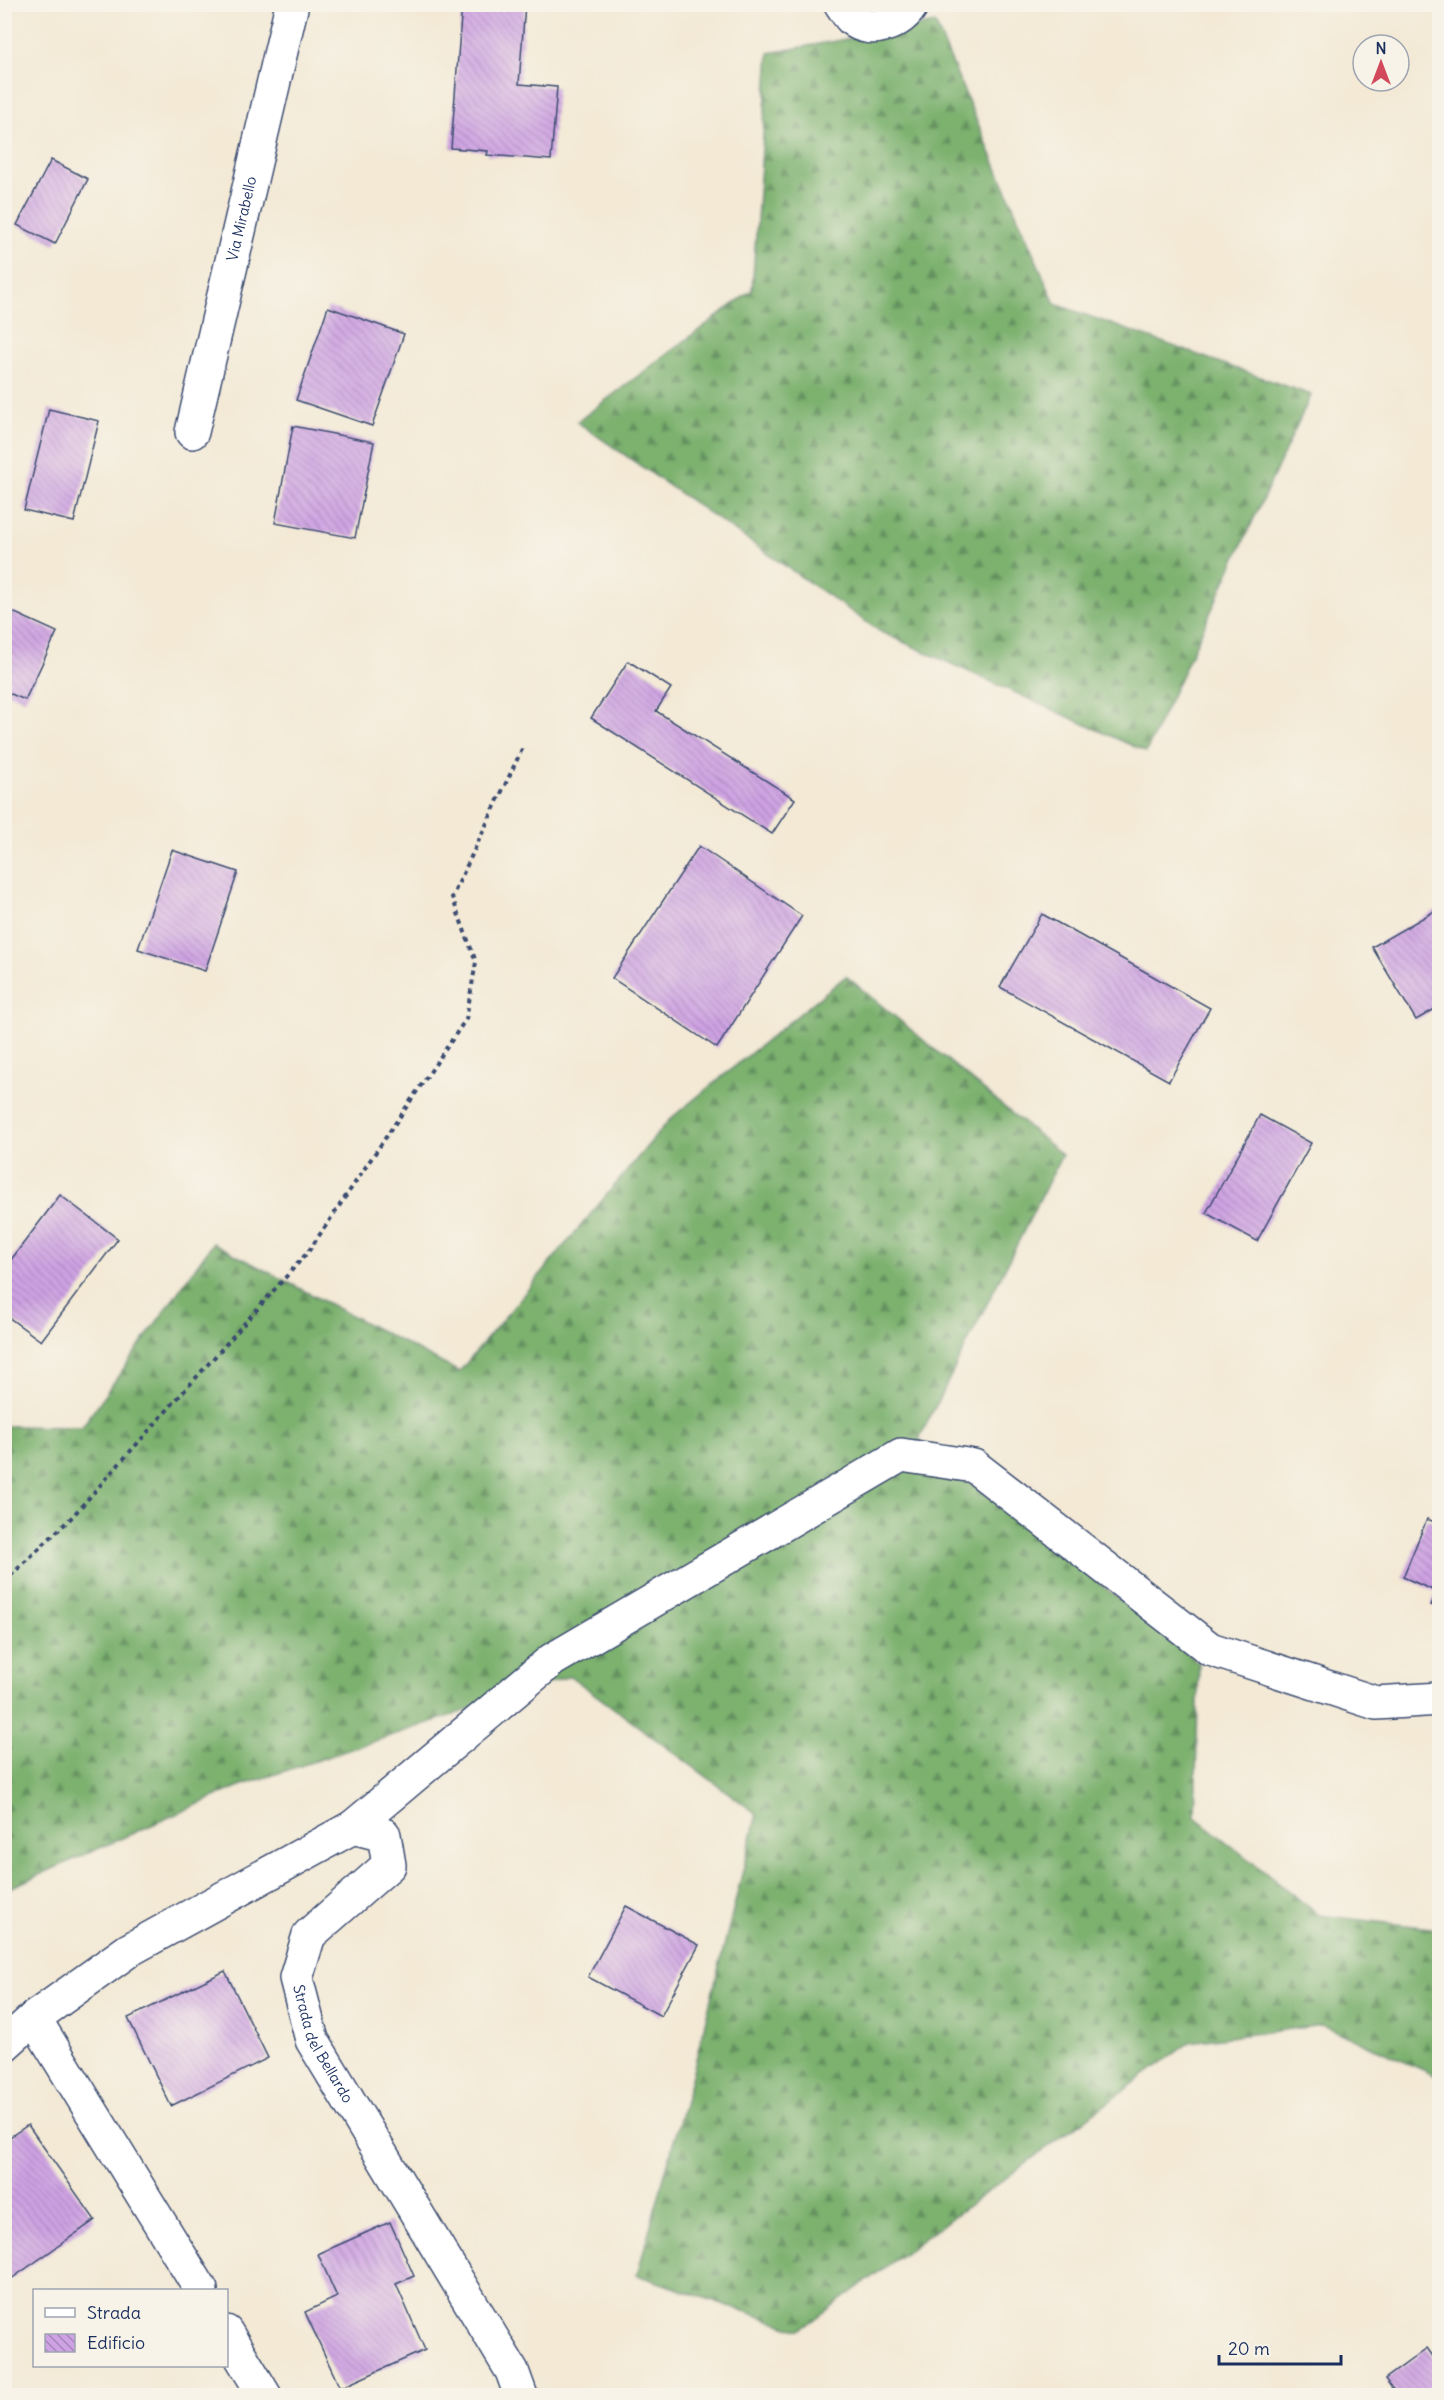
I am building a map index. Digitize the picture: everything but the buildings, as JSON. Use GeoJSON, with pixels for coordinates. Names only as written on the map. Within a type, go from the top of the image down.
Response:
{"type":"FeatureCollection","features":[{"type":"Feature","properties":{"kind":"street","name":"Via Mirabello"},"geometry":{"type":"LineString","coordinates":[[192,432],[292,4]]}},
{"type":"Feature","properties":{"kind":"street"},"geometry":{"type":"LineString","coordinates":[[841,4],[854,21],[872,27],[892,23],[909,10],[912,4]]}},
{"type":"Feature","properties":{"kind":"street"},"geometry":{"type":"LineString","coordinates":[[4,2045],[34,2018],[129,1950],[353,1827],[552,1660],[901,1455],[974,1466],[1210,1648],[1376,1703],[1440,1699]]}},
{"type":"Feature","properties":{"kind":"street","name":"Strada del Bellardo"},"geometry":{"type":"LineString","coordinates":[[353,1827],[384,1835],[389,1865],[309,1935],[296,1978],[312,2040],[512,2371],[521,2396]]}},
{"type":"Feature","properties":{"kind":"street"},"geometry":{"type":"LineString","coordinates":[[34,2018],[200,2289]]}},
{"type":"Feature","properties":{"kind":"street"},"geometry":{"type":"LineString","coordinates":[[228,2335],[266,2396]]}},
{"type":"Feature","properties":{"kind":"path"},"geometry":{"type":"LineString","coordinates":[[4,1582],[71,1518],[308,1252],[466,1018],[476,962],[452,897],[523,747]]}},
{"type":"Feature","properties":{"kind":"green space"},"geometry":{"type":"Polygon","coordinates":[[[935,23],[1055,304],[1311,395],[1146,752],[881,632],[577,422],[752,290],[769,53],[935,23]]]}},
{"type":"Feature","properties":{"kind":"green space"},"geometry":{"type":"Polygon","coordinates":[[[846,976],[1062,1155],[919,1439],[1199,1663],[1195,1817],[1319,1915],[1439,1929],[1439,2077],[1323,2025],[1190,2042],[800,2330],[637,2275],[692,2075],[757,1814],[570,1676],[237,1787],[5,1890],[5,1426],[82,1427],[213,1243],[459,1372],[670,1119],[846,976]]]}}]}
